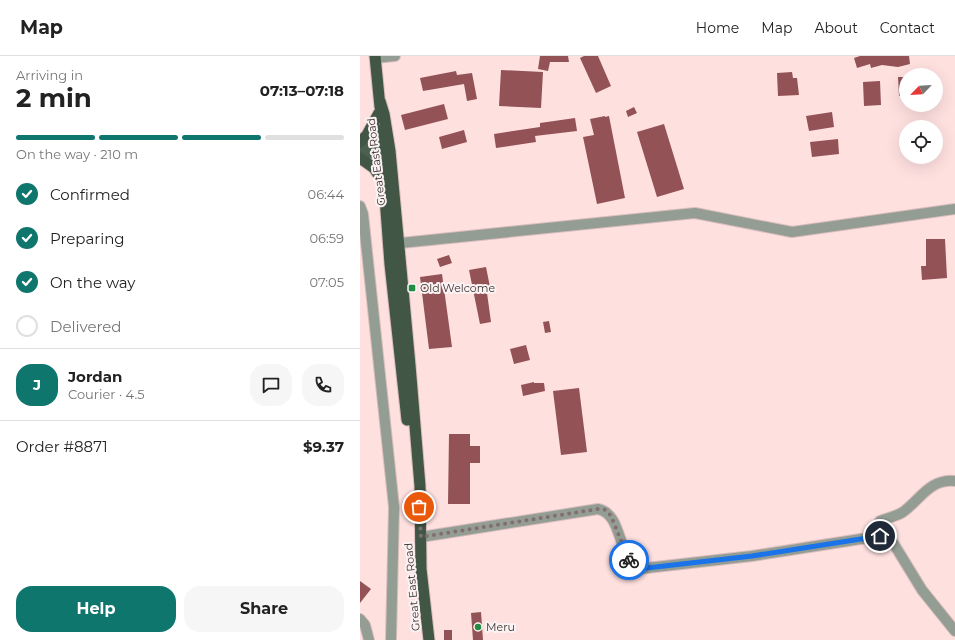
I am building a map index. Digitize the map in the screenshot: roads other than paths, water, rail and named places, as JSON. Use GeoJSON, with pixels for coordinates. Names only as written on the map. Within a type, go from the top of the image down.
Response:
{"type":"FeatureCollection","features":[{"type":"Feature","properties":{"kind":"highway"},"geometry":{"type":"LineString","coordinates":[[375,57],[380,101]]}},
{"type":"Feature","properties":{"kind":"highway","name":"Great East Road"},"geometry":{"type":"LineString","coordinates":[[380,101],[379,113],[385,146],[384,182],[411,372],[420,486],[419,507],[421,569],[429,640]]}},
{"type":"Feature","properties":{"kind":"highway","name":"Great East Road"},"geometry":{"type":"LineString","coordinates":[[380,101],[384,114],[385,146],[393,243]]}},
{"type":"Feature","properties":{"kind":"highway"},"geometry":{"type":"LineString","coordinates":[[360,142],[369,132],[379,113]]}},
{"type":"Feature","properties":{"kind":"highway"},"geometry":{"type":"LineString","coordinates":[[360,157],[374,168],[384,182]]}},
{"type":"Feature","properties":{"kind":"main road"},"geometry":{"type":"LineString","coordinates":[[360,146],[385,146]]}},
{"type":"Feature","properties":{"kind":"main road"},"geometry":{"type":"LineString","coordinates":[[360,157],[385,146]]}},
{"type":"Feature","properties":{"kind":"street"},"geometry":{"type":"LineString","coordinates":[[375,57],[395,56]]}},
{"type":"Feature","properties":{"kind":"street"},"geometry":{"type":"LineString","coordinates":[[360,206],[363,214],[394,507],[391,640]]}},
{"type":"Feature","properties":{"kind":"street"},"geometry":{"type":"LineString","coordinates":[[393,243],[695,213],[792,232],[955,209]]}},
{"type":"Feature","properties":{"kind":"street"},"geometry":{"type":"LineString","coordinates":[[880,521],[903,512],[932,486],[941,482],[955,481]]}},
{"type":"Feature","properties":{"kind":"street"},"geometry":{"type":"LineString","coordinates":[[421,537],[598,509],[606,510],[611,516],[627,556],[632,565],[638,569],[760,555],[880,536],[880,521]]}},
{"type":"Feature","properties":{"kind":"street"},"geometry":{"type":"LineString","coordinates":[[880,521],[922,590],[955,631]]}},
{"type":"Feature","properties":{"kind":"street"},"geometry":{"type":"LineString","coordinates":[[360,619],[365,625],[369,640]]}},
{"type":"Feature","properties":{"kind":"place","name":"Old Welcome"},"geometry":{"type":"Point","coordinates":[412,288]}},
{"type":"Feature","properties":{"kind":"place","name":"Meru"},"geometry":{"type":"Point","coordinates":[478,627]}}]}
